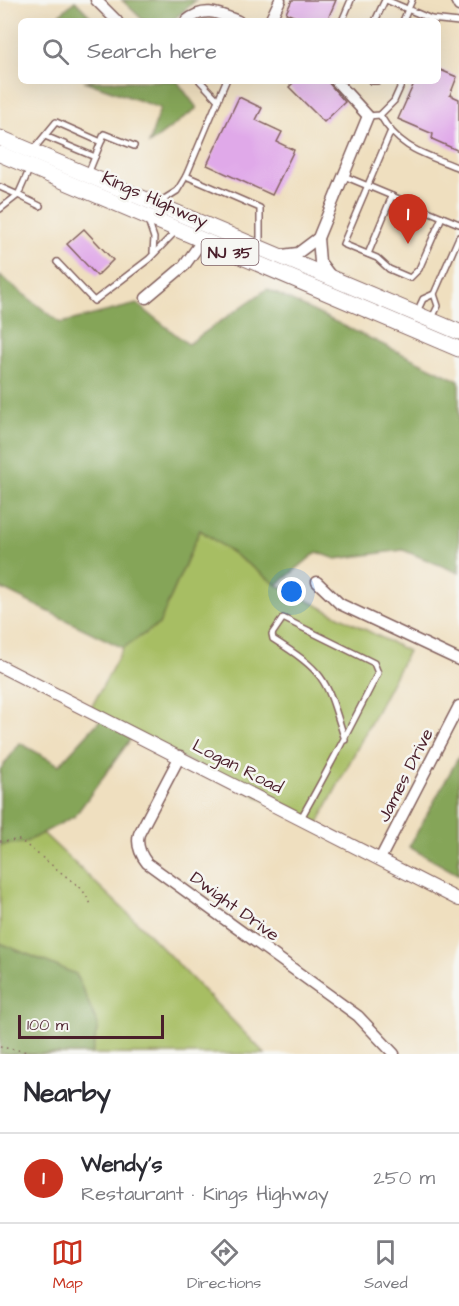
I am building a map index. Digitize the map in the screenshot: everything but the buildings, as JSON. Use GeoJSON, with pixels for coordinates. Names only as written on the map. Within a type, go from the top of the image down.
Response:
{"type":"FeatureCollection","features":[{"type":"Feature","properties":{"kind":"main road","name":"Kings Highway"},"geometry":{"type":"LineString","coordinates":[[0,138],[32,159],[150,210],[260,246],[459,332]]}},
{"type":"Feature","properties":{"kind":"main road","name":"Kings Highway"},"geometry":{"type":"LineString","coordinates":[[0,154],[32,159],[87,175],[150,210],[177,230],[459,349]]}},
{"type":"Feature","properties":{"kind":"street"},"geometry":{"type":"LineString","coordinates":[[96,0],[114,18]]}},
{"type":"Feature","properties":{"kind":"street"},"geometry":{"type":"LineString","coordinates":[[271,18],[280,0]]}},
{"type":"Feature","properties":{"kind":"street"},"geometry":{"type":"LineString","coordinates":[[456,0],[459,6]]}},
{"type":"Feature","properties":{"kind":"street"},"geometry":{"type":"LineString","coordinates":[[190,18],[209,10],[230,18]]}},
{"type":"Feature","properties":{"kind":"street"},"geometry":{"type":"LineString","coordinates":[[332,278],[321,265],[318,238],[344,176],[374,116],[339,84]]}},
{"type":"Feature","properties":{"kind":"street"},"geometry":{"type":"LineString","coordinates":[[281,255],[298,253],[318,238]]}},
{"type":"Feature","properties":{"kind":"street"},"geometry":{"type":"LineString","coordinates":[[146,298],[184,266],[202,241]]}},
{"type":"Feature","properties":{"kind":"street"},"geometry":{"type":"LineString","coordinates":[[317,582],[340,604],[459,660]]}},
{"type":"Feature","properties":{"kind":"street","name":"Logan Road"},"geometry":{"type":"LineString","coordinates":[[0,666],[459,900]]}},
{"type":"Feature","properties":{"kind":"street","name":"James Drive"},"geometry":{"type":"LineString","coordinates":[[380,859],[459,706]]}},
{"type":"Feature","properties":{"kind":"street","name":"Dwight Drive"},"geometry":{"type":"LineString","coordinates":[[180,756],[140,834],[138,847],[147,863],[358,1016],[394,1054]]}},
{"type":"Feature","properties":{"kind":"lane"},"geometry":{"type":"LineString","coordinates":[[343,18],[351,0]]}},
{"type":"Feature","properties":{"kind":"lane"},"geometry":{"type":"LineString","coordinates":[[376,18],[385,0],[426,18]]}},
{"type":"Feature","properties":{"kind":"lane"},"geometry":{"type":"LineString","coordinates":[[404,18],[412,0]]}},
{"type":"Feature","properties":{"kind":"lane"},"geometry":{"type":"LineString","coordinates":[[441,21],[459,22]]}},
{"type":"Feature","properties":{"kind":"lane"},"geometry":{"type":"LineString","coordinates":[[203,84],[218,100]]}},
{"type":"Feature","properties":{"kind":"lane"},"geometry":{"type":"LineString","coordinates":[[153,253],[154,238],[150,210],[177,191],[186,176],[225,84]]}},
{"type":"Feature","properties":{"kind":"lane"},"geometry":{"type":"LineString","coordinates":[[402,84],[394,101],[374,116],[390,133],[408,146],[459,168]]}},
{"type":"Feature","properties":{"kind":"lane"},"geometry":{"type":"LineString","coordinates":[[0,209],[18,195],[32,159],[56,122],[101,142]]}},
{"type":"Feature","properties":{"kind":"lane"},"geometry":{"type":"LineString","coordinates":[[390,133],[343,244],[368,254],[388,268],[410,278],[415,275],[442,217]]}},
{"type":"Feature","properties":{"kind":"lane"},"geometry":{"type":"LineString","coordinates":[[87,175],[104,134],[135,146]]}},
{"type":"Feature","properties":{"kind":"lane"},"geometry":{"type":"LineString","coordinates":[[45,136],[94,157]]}},
{"type":"Feature","properties":{"kind":"lane"},"geometry":{"type":"LineString","coordinates":[[186,176],[260,208],[260,246]]}},
{"type":"Feature","properties":{"kind":"lane"},"geometry":{"type":"LineString","coordinates":[[344,176],[459,225]]}},
{"type":"Feature","properties":{"kind":"lane"},"geometry":{"type":"LineString","coordinates":[[0,187],[40,206]]}},
{"type":"Feature","properties":{"kind":"lane"},"geometry":{"type":"LineString","coordinates":[[368,254],[392,196]]}},
{"type":"Feature","properties":{"kind":"lane"},"geometry":{"type":"LineString","coordinates":[[57,262],[94,302],[177,230]]}},
{"type":"Feature","properties":{"kind":"lane"},"geometry":{"type":"LineString","coordinates":[[416,314],[423,299],[434,294],[459,237]]}},
{"type":"Feature","properties":{"kind":"lane"},"geometry":{"type":"LineString","coordinates":[[431,320],[438,306],[434,294]]}},
{"type":"Feature","properties":{"kind":"lane"},"geometry":{"type":"LineString","coordinates":[[301,818],[345,740],[378,673],[374,663],[283,618],[272,634],[273,639],[318,671],[327,684],[345,740]]}},
{"type":"Feature","properties":{"kind":"path"},"geometry":{"type":"LineString","coordinates":[[0,841],[20,840],[82,889],[92,904]]}},
{"type":"Feature","properties":{"kind":"path"},"geometry":{"type":"LineString","coordinates":[[0,1047],[40,1054]]}},
{"type":"Feature","properties":{"kind":"green space"},"geometry":{"type":"Polygon","coordinates":[[[122,0],[196,0],[175,18],[141,18],[122,0]]]}},
{"type":"Feature","properties":{"kind":"green space"},"geometry":{"type":"Polygon","coordinates":[[[75,1],[92,18],[55,18],[75,1]]]}},
{"type":"Feature","properties":{"kind":"green space"},"geometry":{"type":"Polygon","coordinates":[[[92,84],[179,84],[197,108],[149,144],[160,108],[92,84]]]}},
{"type":"Feature","properties":{"kind":"green space"},"geometry":{"type":"Polygon","coordinates":[[[0,276],[61,323],[137,304],[188,344],[267,289],[459,381],[459,573],[403,550],[336,559],[317,552],[277,585],[200,530],[159,624],[123,648],[0,588],[0,276]]]}},
{"type":"Feature","properties":{"kind":"green space"},"geometry":{"type":"Polygon","coordinates":[[[200,530],[277,585],[408,651],[316,827],[90,710],[123,648],[159,624],[200,530]]]}},
{"type":"Feature","properties":{"kind":"green space"},"geometry":{"type":"Polygon","coordinates":[[[103,717],[135,733],[75,816],[24,843],[0,845],[0,770],[20,743],[59,765],[103,717]]]}},
{"type":"Feature","properties":{"kind":"green space"},"geometry":{"type":"Polygon","coordinates":[[[459,756],[459,875],[409,847],[459,756]]]}},
{"type":"Feature","properties":{"kind":"green space"},"geometry":{"type":"Polygon","coordinates":[[[26,817],[139,924],[265,1054],[0,1054],[0,821],[26,817]]]}},
{"type":"Feature","properties":{"kind":"green space"},"geometry":{"type":"Polygon","coordinates":[[[0,943],[76,974],[98,1025],[92,1054],[0,1054],[0,943]]]}},
{"type":"Feature","properties":{"kind":"place","name":"Wendy's"},"geometry":{"type":"Point","coordinates":[408,244]}}]}
